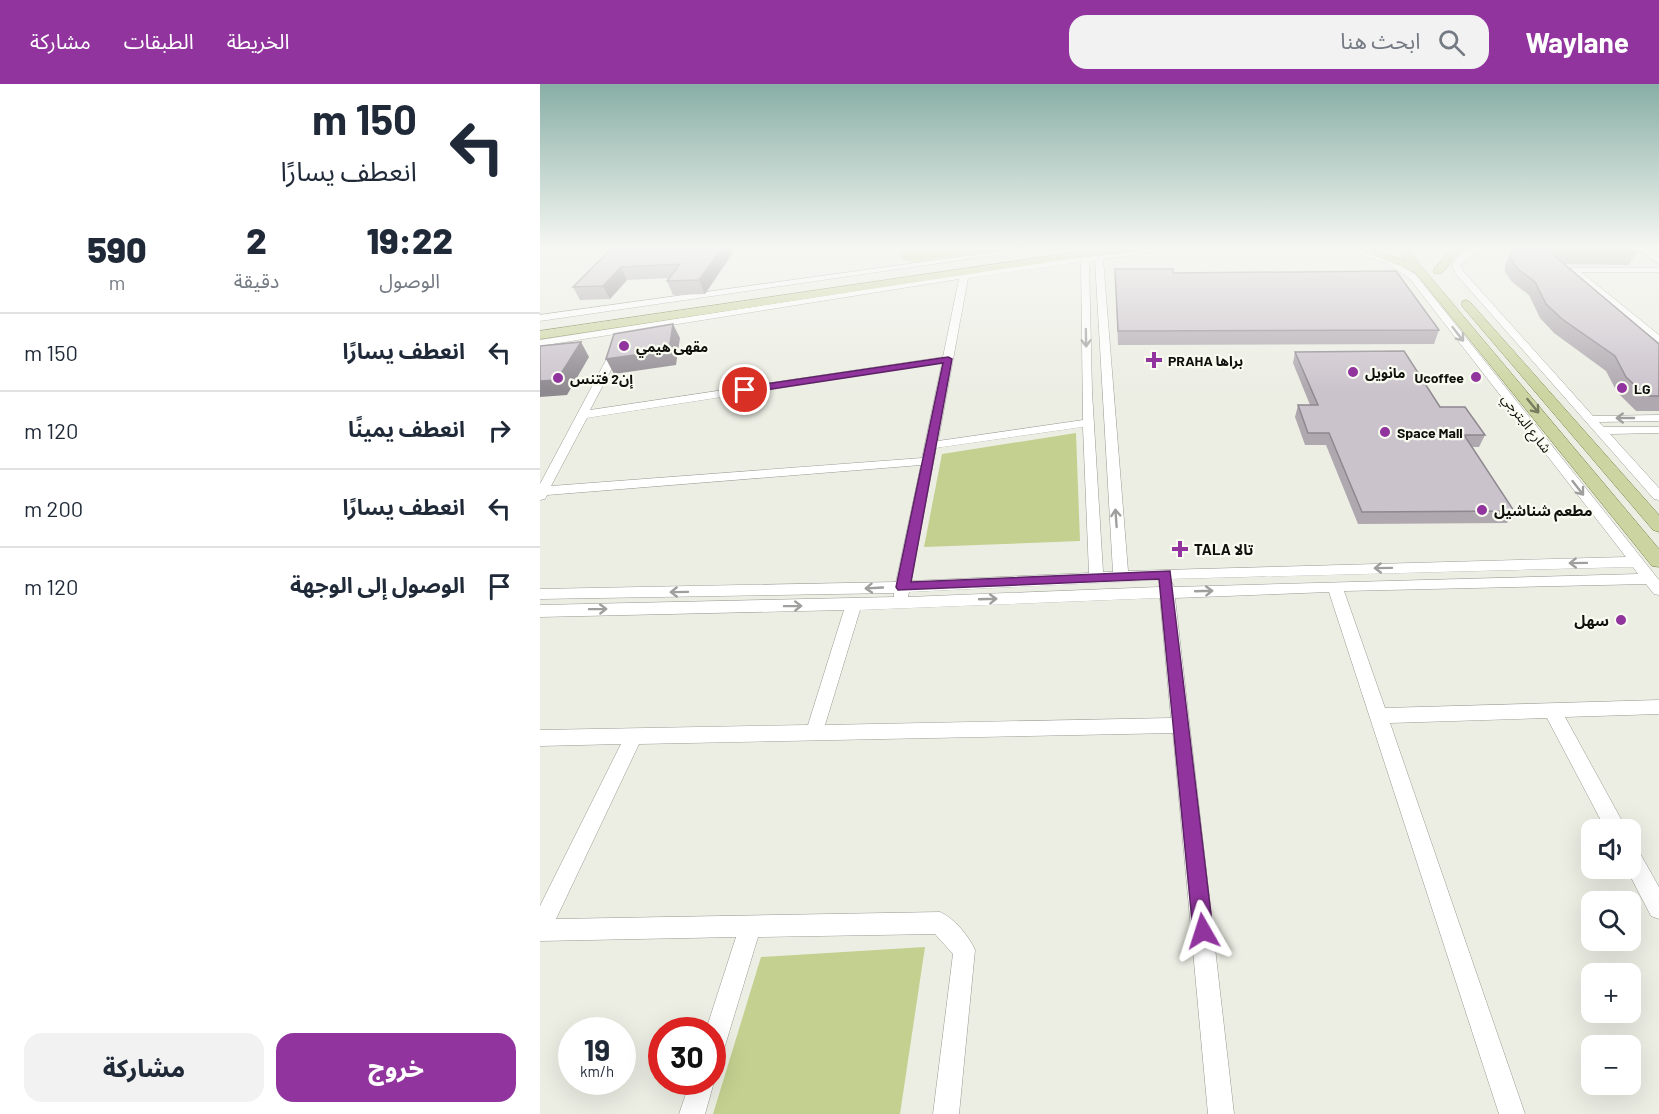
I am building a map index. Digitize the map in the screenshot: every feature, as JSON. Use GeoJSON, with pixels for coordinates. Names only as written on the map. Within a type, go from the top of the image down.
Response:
{"type":"FeatureCollection","features":[{"type":"Feature","properties":{"kind":"main road"},"geometry":{"type":"LineString","coordinates":[[540,327],[771,296]]}},
{"type":"Feature","properties":{"kind":"main road","name":"شارع البترجي"},"geometry":{"type":"LineString","coordinates":[[1452,296],[1513,381],[1659,561]]}},
{"type":"Feature","properties":{"kind":"main road","name":"شارع البترجي"},"geometry":{"type":"LineString","coordinates":[[1460,296],[1659,526]]}},
{"type":"Feature","properties":{"kind":"main road"},"geometry":{"type":"LineString","coordinates":[[540,335],[724,303]]}},
{"type":"Feature","properties":{"kind":"street"},"geometry":{"type":"LineString","coordinates":[[540,343],[628,329],[724,303],[764,296]]}},
{"type":"Feature","properties":{"kind":"street"},"geometry":{"type":"LineString","coordinates":[[540,318],[791,296]]}},
{"type":"Feature","properties":{"kind":"street"},"geometry":{"type":"LineString","coordinates":[[900,602],[960,296]]}},
{"type":"Feature","properties":{"kind":"street"},"geometry":{"type":"LineString","coordinates":[[1085,296],[1088,423],[1096,578]]}},
{"type":"Feature","properties":{"kind":"street"},"geometry":{"type":"LineString","coordinates":[[1102,296],[1121,577]]}},
{"type":"Feature","properties":{"kind":"street","name":"شارع البترجي"},"geometry":{"type":"LineString","coordinates":[[1428,296],[1655,585]]}},
{"type":"Feature","properties":{"kind":"street"},"geometry":{"type":"LineString","coordinates":[[1480,296],[1655,492]]}},
{"type":"Feature","properties":{"kind":"street"},"geometry":{"type":"LineString","coordinates":[[1605,296],[1659,340]]}},
{"type":"Feature","properties":{"kind":"street"},"geometry":{"type":"LineString","coordinates":[[541,493],[628,329]]}},
{"type":"Feature","properties":{"kind":"street"},"geometry":{"type":"LineString","coordinates":[[582,415],[948,359]]}},
{"type":"Feature","properties":{"kind":"street"},"geometry":{"type":"LineString","coordinates":[[1495,382],[1513,381]]}},
{"type":"Feature","properties":{"kind":"street"},"geometry":{"type":"LineString","coordinates":[[1590,419],[1659,418]]}},
{"type":"Feature","properties":{"kind":"street"},"geometry":{"type":"LineString","coordinates":[[931,445],[1088,423]]}},
{"type":"Feature","properties":{"kind":"street"},"geometry":{"type":"LineString","coordinates":[[1601,431],[1659,430]]}},
{"type":"Feature","properties":{"kind":"street"},"geometry":{"type":"LineString","coordinates":[[541,493],[928,461]]}},
{"type":"Feature","properties":{"kind":"street"},"geometry":{"type":"LineString","coordinates":[[1626,488],[1655,492]]}},
{"type":"Feature","properties":{"kind":"street"},"geometry":{"type":"LineString","coordinates":[[540,611],[900,602],[1166,583],[1637,562]]}},
{"type":"Feature","properties":{"kind":"street"},"geometry":{"type":"LineString","coordinates":[[540,594],[903,587],[1121,577],[1166,583],[1335,586],[1655,585]]}},
{"type":"Feature","properties":{"kind":"street"},"geometry":{"type":"LineString","coordinates":[[1166,583],[1221,1114]]}},
{"type":"Feature","properties":{"kind":"street"},"geometry":{"type":"LineString","coordinates":[[1335,586],[1512,1114]]}},
{"type":"Feature","properties":{"kind":"street"},"geometry":{"type":"LineString","coordinates":[[814,733],[854,604]]}},
{"type":"Feature","properties":{"kind":"street"},"geometry":{"type":"LineString","coordinates":[[1378,716],[1659,707]]}},
{"type":"Feature","properties":{"kind":"street"},"geometry":{"type":"LineString","coordinates":[[1552,711],[1611,819]]}},
{"type":"Feature","properties":{"kind":"street"},"geometry":{"type":"LineString","coordinates":[[540,738],[1182,725]]}},
{"type":"Feature","properties":{"kind":"street"},"geometry":{"type":"LineString","coordinates":[[634,736],[540,929],[940,923],[964,950],[946,1114]]}},
{"type":"Feature","properties":{"kind":"street"},"geometry":{"type":"LineString","coordinates":[[1641,875],[1659,908]]}},
{"type":"Feature","properties":{"kind":"street"},"geometry":{"type":"LineString","coordinates":[[722,1017],[751,927]]}},
{"type":"Feature","properties":{"kind":"street"},"geometry":{"type":"LineString","coordinates":[[692,1114],[698,1095]]}},
{"type":"Feature","properties":{"kind":"green space"},"geometry":{"type":"Polygon","coordinates":[[[1076,433],[1080,541],[924,547],[942,454],[1076,433]]]}},
{"type":"Feature","properties":{"kind":"green space"},"geometry":{"type":"Polygon","coordinates":[[[925,947],[900,1114],[713,1114],[719,1095],[726,1095],[726,1071],[761,957],[925,947]]]}},
{"type":"Feature","properties":{"kind":"building"},"geometry":{"type":"Polygon","coordinates":[[[1116,296],[1414,296],[1439,330],[1118,331],[1116,296]]]}},
{"type":"Feature","properties":{"kind":"building"},"geometry":{"type":"Polygon","coordinates":[[[1542,296],[1602,296],[1659,344],[1659,396],[1646,396],[1626,377],[1615,356],[1562,319],[1546,304],[1542,296]]]}},
{"type":"Feature","properties":{"kind":"building"},"geometry":{"type":"Polygon","coordinates":[[[673,324],[669,350],[606,359],[614,334],[673,324]]]}},
{"type":"Feature","properties":{"kind":"building"},"geometry":{"type":"Polygon","coordinates":[[[581,342],[557,380],[540,381],[540,346],[581,342]]]}},
{"type":"Feature","properties":{"kind":"building","name":"Space Mall"},"geometry":{"type":"Polygon","coordinates":[[[1404,351],[1440,407],[1465,407],[1485,435],[1464,435],[1514,511],[1362,512],[1329,433],[1308,433],[1298,405],[1318,405],[1295,352],[1404,351]]]}},
{"type":"Feature","properties":{"kind":"place","name":"مقهى هيمي"},"geometry":{"type":"Point","coordinates":[624,346]}},
{"type":"Feature","properties":{"kind":"place","name":"PRAHA براها"},"geometry":{"type":"Point","coordinates":[1154,360]}},
{"type":"Feature","properties":{"kind":"place","name":"مانويل"},"geometry":{"type":"Point","coordinates":[1353,372]}},
{"type":"Feature","properties":{"kind":"place","name":"Ucoffee"},"geometry":{"type":"Point","coordinates":[1476,377]}},
{"type":"Feature","properties":{"kind":"place","name":"إن2 فتنس"},"geometry":{"type":"Point","coordinates":[558,378]}},
{"type":"Feature","properties":{"kind":"place","name":"LG"},"geometry":{"type":"Point","coordinates":[1622,388]}},
{"type":"Feature","properties":{"kind":"place","name":"Space Mall"},"geometry":{"type":"Point","coordinates":[1385,432]}},
{"type":"Feature","properties":{"kind":"place","name":"مطعم شناشيل"},"geometry":{"type":"Point","coordinates":[1482,510]}},
{"type":"Feature","properties":{"kind":"place","name":"TALA تالا"},"geometry":{"type":"Point","coordinates":[1180,549]}},
{"type":"Feature","properties":{"kind":"place","name":"سهل"},"geometry":{"type":"Point","coordinates":[1621,620]}},
{"type":"Feature","properties":{"kind":"route"},"geometry":{"type":"LineString","coordinates":[[745,390],[948,359],[903,587],[1165,574],[1203,931]]}}]}
